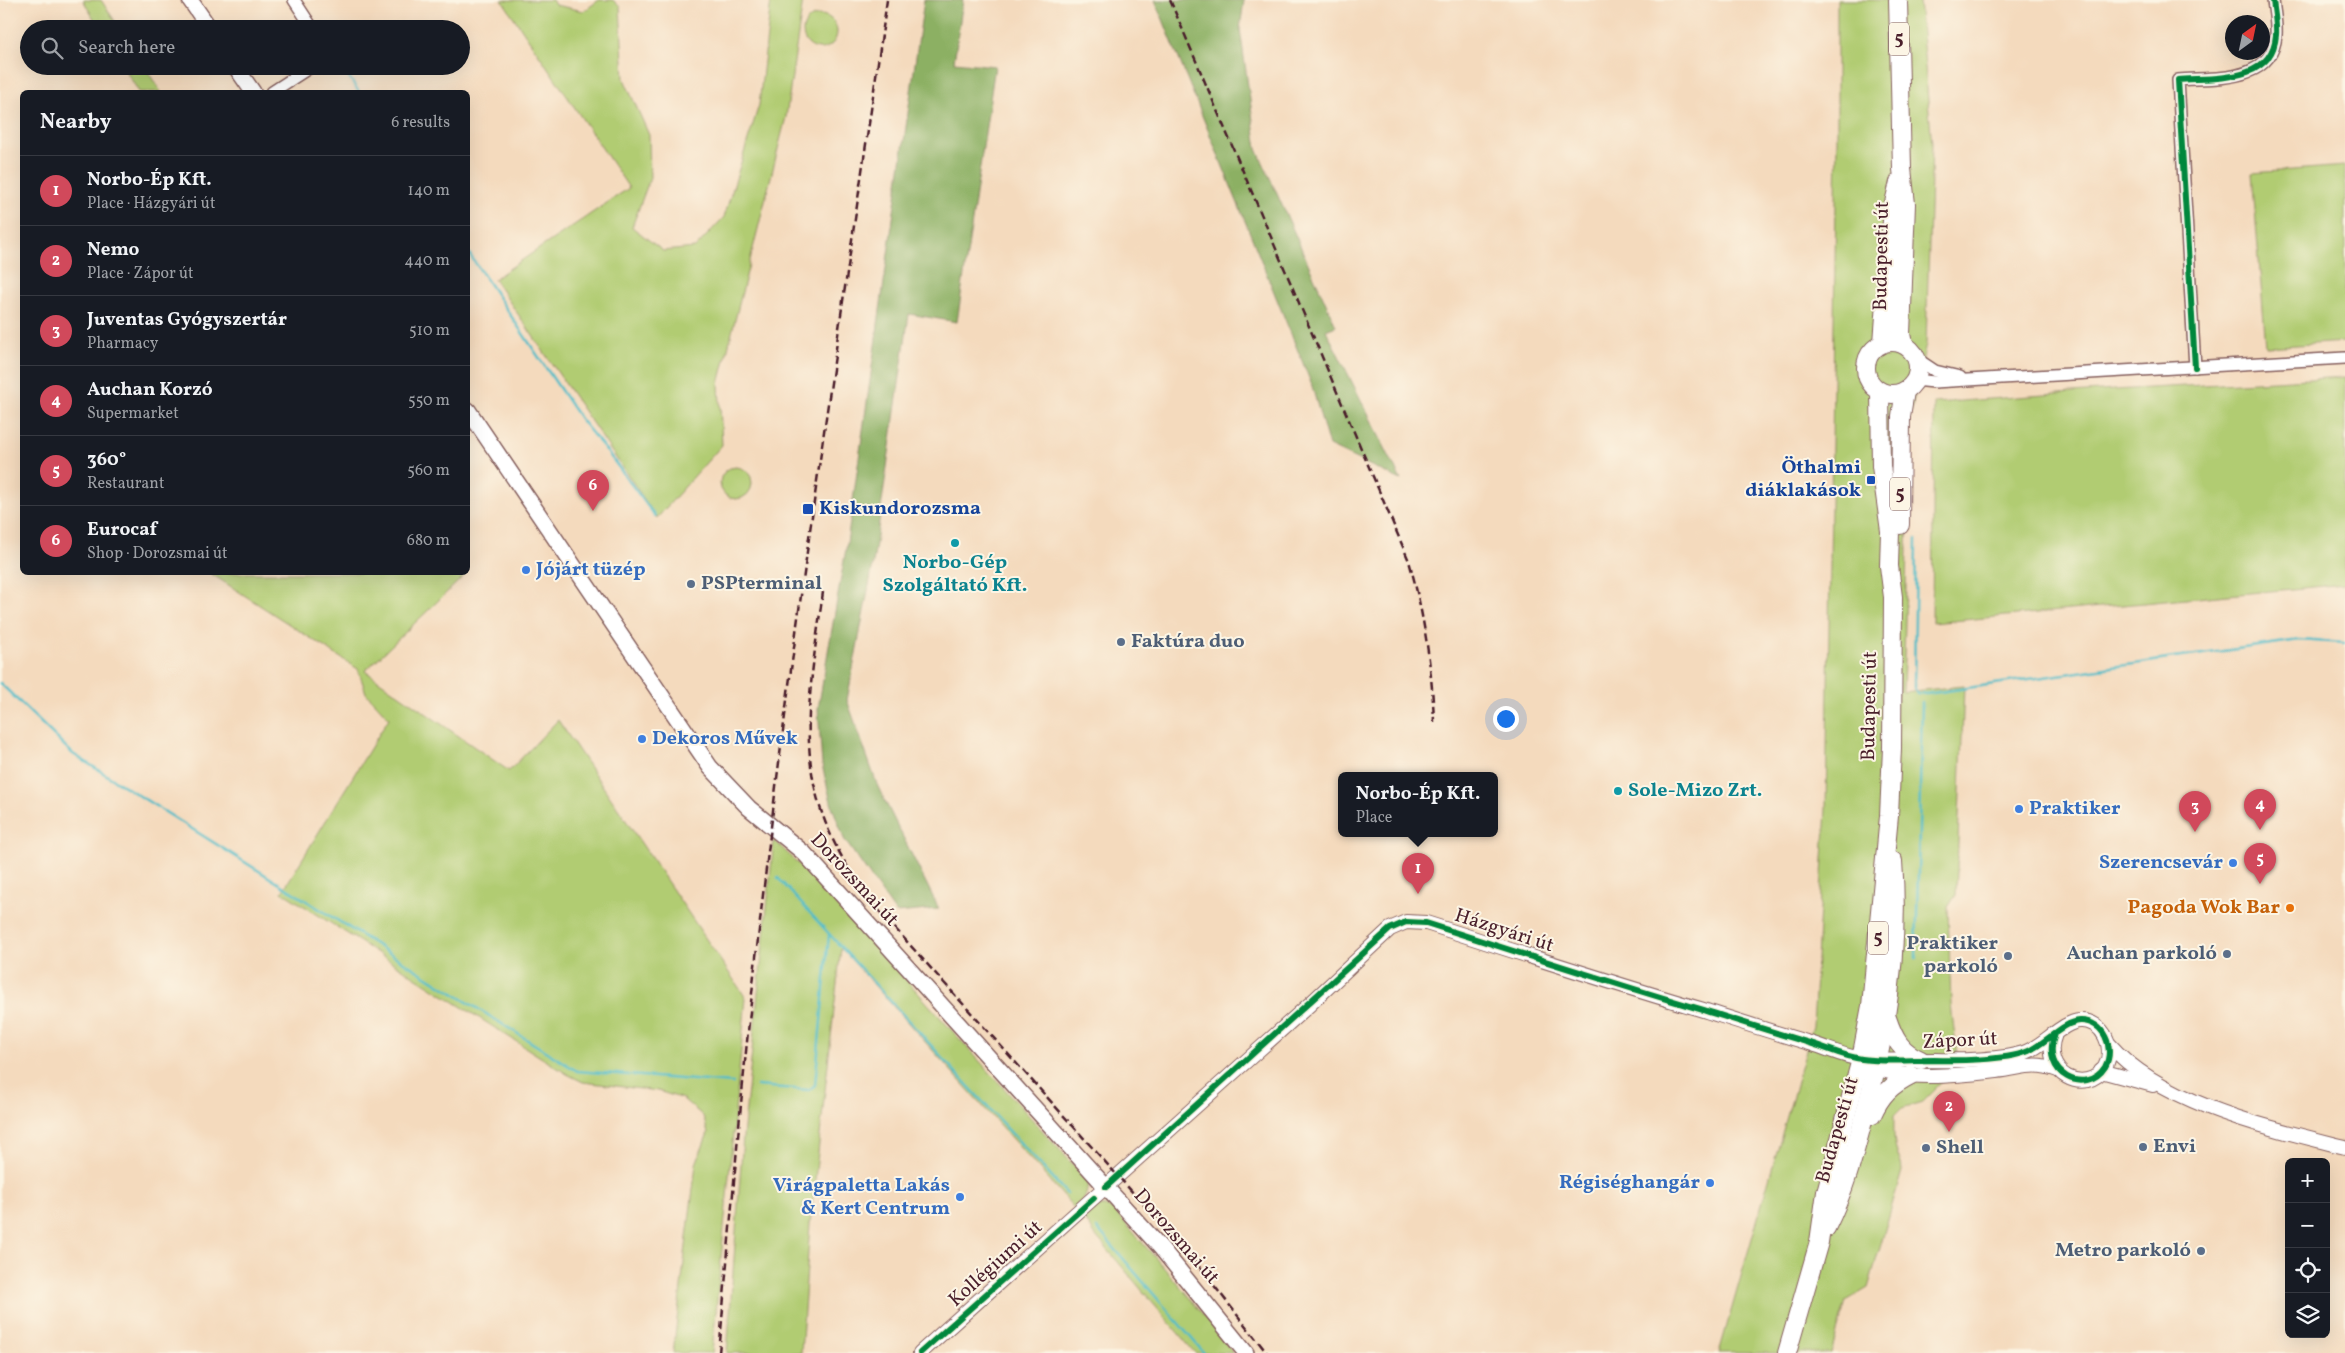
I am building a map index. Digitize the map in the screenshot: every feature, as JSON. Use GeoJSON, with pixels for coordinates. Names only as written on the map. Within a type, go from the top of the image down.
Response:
{"type":"FeatureCollection","features":[{"type":"Feature","properties":{"kind":"main road"},"geometry":{"type":"LineString","coordinates":[[190,0],[204,20]]}},
{"type":"Feature","properties":{"kind":"main road","name":"Budapesti út"},"geometry":{"type":"LineString","coordinates":[[1898,0],[1902,169],[1906,204],[1901,334],[1903,344]]}},
{"type":"Feature","properties":{"kind":"main road"},"geometry":{"type":"LineString","coordinates":[[241,75],[252,90]]}},
{"type":"Feature","properties":{"kind":"main road","name":"Budapesti út"},"geometry":{"type":"LineString","coordinates":[[1883,343],[1893,207],[1902,169]]}},
{"type":"Feature","properties":{"kind":"main road"},"geometry":{"type":"LineString","coordinates":[[1910,385],[1892,394],[1880,392],[1869,381],[1865,366],[1868,356],[1874,348],[1883,343],[1903,344],[1911,350],[1916,359]]}},
{"type":"Feature","properties":{"kind":"main road","name":"Budapesti út"},"geometry":{"type":"LineString","coordinates":[[1893,597],[1899,568],[1900,416],[1910,385],[1918,370],[1916,359]]}},
{"type":"Feature","properties":{"kind":"main road","name":"Budapesti út"},"geometry":{"type":"LineString","coordinates":[[1787,1353],[1819,1242],[1826,1192],[1861,1059],[1871,1006],[1889,816],[1893,597],[1889,566],[1890,532],[1881,466],[1880,392]]}},
{"type":"Feature","properties":{"kind":"main road","name":"Dorozsmai út"},"geometry":{"type":"LineString","coordinates":[[470,413],[710,767],[749,808],[804,853],[1198,1291],[1246,1353]]}},
{"type":"Feature","properties":{"kind":"main road","name":"Budapesti út"},"geometry":{"type":"LineString","coordinates":[[1819,1242],[1841,1197],[1878,1064],[1887,1016],[1896,898],[1889,816]]}},
{"type":"Feature","properties":{"kind":"main road"},"geometry":{"type":"LineString","coordinates":[[1887,1016],[1898,1045],[1912,1056],[1921,1060]]}},
{"type":"Feature","properties":{"kind":"main road"},"geometry":{"type":"LineString","coordinates":[[1858,1139],[1868,1125],[1880,1098],[1889,1088],[1911,1075]]}},
{"type":"Feature","properties":{"kind":"street"},"geometry":{"type":"LineString","coordinates":[[294,0],[306,20]]}},
{"type":"Feature","properties":{"kind":"street"},"geometry":{"type":"LineString","coordinates":[[2195,367],[2178,80],[2242,75],[2254,71],[2264,63],[2271,54],[2275,44],[2273,0]]}},
{"type":"Feature","properties":{"kind":"street"},"geometry":{"type":"LineString","coordinates":[[275,90],[298,75]]}},
{"type":"Feature","properties":{"kind":"street"},"geometry":{"type":"LineString","coordinates":[[1910,385],[1972,379],[2345,358]]}},
{"type":"Feature","properties":{"kind":"street"},"geometry":{"type":"LineString","coordinates":[[1916,359],[1935,371],[1972,379]]}},
{"type":"Feature","properties":{"kind":"street","name":"Házgyári út"},"geometry":{"type":"LineString","coordinates":[[1106,1187],[1390,929],[1406,922],[1426,923],[1861,1059]]}},
{"type":"Feature","properties":{"kind":"street","name":"Zápor út"},"geometry":{"type":"LineString","coordinates":[[1861,1059],[1878,1064],[1921,1060],[1958,1061],[2024,1053],[2055,1034],[2062,1027],[2073,1022],[2083,1021],[2101,1030],[2109,1044],[2127,1064],[2166,1088]]}},
{"type":"Feature","properties":{"kind":"street"},"geometry":{"type":"LineString","coordinates":[[2055,1034],[2051,1045],[2052,1060],[2058,1070]]}},
{"type":"Feature","properties":{"kind":"street"},"geometry":{"type":"LineString","coordinates":[[2101,1071],[2109,1055],[2109,1044]]}},
{"type":"Feature","properties":{"kind":"street","name":"Zápor út"},"geometry":{"type":"LineString","coordinates":[[1878,1064],[1887,1073],[1911,1075],[1982,1073],[2040,1064],[2058,1070],[2068,1078],[2078,1080],[2087,1079],[2101,1071],[2166,1088],[2231,1115],[2345,1147]]}},
{"type":"Feature","properties":{"kind":"street","name":"Kollégiumi út"},"geometry":{"type":"LineString","coordinates":[[920,1353],[1106,1187]]}},
{"type":"Feature","properties":{"kind":"green space"},"geometry":{"type":"Polygon","coordinates":[[[83,0],[101,0],[114,20],[95,20],[83,0]]]}},
{"type":"Feature","properties":{"kind":"green space"},"geometry":{"type":"Polygon","coordinates":[[[502,0],[552,0],[555,5],[584,11],[599,0],[613,0],[620,7],[624,79],[649,135],[650,178],[632,227],[663,251],[695,248],[724,217],[759,105],[771,0],[803,0],[786,117],[719,384],[722,445],[657,518],[494,279],[629,188],[502,0]]]}},
{"type":"Feature","properties":{"kind":"green space"},"geometry":{"type":"Polygon","coordinates":[[[924,0],[963,0],[954,62],[995,66],[957,322],[909,314],[873,564],[847,700],[878,787],[939,909],[896,913],[844,839],[832,806],[822,765],[818,709],[847,543],[924,0]]]}},
{"type":"Feature","properties":{"kind":"green space"},"geometry":{"type":"Polygon","coordinates":[[[1155,0],[1244,0],[1240,29],[1257,149],[1336,326],[1326,330],[1401,480],[1329,446],[1311,383],[1155,0]]]}},
{"type":"Feature","properties":{"kind":"green space"},"geometry":{"type":"Polygon","coordinates":[[[1837,0],[1919,0],[1932,144],[1926,344],[1908,427],[1913,462],[1908,513],[1903,692],[1964,686],[1956,895],[1948,907],[1951,1005],[1960,1078],[1944,1080],[1922,1102],[1902,1108],[1894,1116],[1895,1143],[1902,1171],[1868,1288],[1846,1301],[1831,1353],[1719,1353],[1813,1026],[1826,809],[1837,142],[1837,0]]]}},
{"type":"Feature","properties":{"kind":"green space"},"geometry":{"type":"Polygon","coordinates":[[[820,15],[832,20],[837,32],[832,44],[820,49],[808,44],[803,32],[808,20],[820,15]]]}},
{"type":"Feature","properties":{"kind":"green space"},"geometry":{"type":"Polygon","coordinates":[[[129,75],[150,75],[160,90],[138,90],[129,75]]]}},
{"type":"Feature","properties":{"kind":"green space"},"geometry":{"type":"Polygon","coordinates":[[[2345,166],[2345,342],[2266,347],[2252,173],[2345,166]]]}},
{"type":"Feature","properties":{"kind":"green space"},"geometry":{"type":"Polygon","coordinates":[[[2345,377],[2345,584],[1932,623],[1934,403],[2114,390],[2345,377]]]}},
{"type":"Feature","properties":{"kind":"green space"},"geometry":{"type":"Polygon","coordinates":[[[736,467],[742,468],[747,472],[751,477],[751,489],[747,494],[742,498],[736,499],[730,498],[725,494],[721,489],[720,483],[721,477],[725,472],[730,468],[736,467]]]}},
{"type":"Feature","properties":{"kind":"green space"},"geometry":{"type":"Polygon","coordinates":[[[213,575],[465,575],[365,671],[509,771],[558,720],[746,998],[712,1353],[673,1353],[696,1164],[708,1133],[703,1116],[683,1099],[658,1091],[583,1082],[567,1074],[282,892],[389,718],[366,693],[358,669],[213,575]]]}},
{"type":"Feature","properties":{"kind":"green space"},"geometry":{"type":"Polygon","coordinates":[[[774,840],[826,891],[1087,1180],[1087,1189],[1083,1200],[1075,1209],[841,948],[810,1224],[801,1353],[727,1353],[743,1137],[774,840]]]}},
{"type":"Feature","properties":{"kind":"green space"},"geometry":{"type":"Polygon","coordinates":[[[1097,1206],[1106,1206],[1114,1210],[1185,1292],[1233,1353],[1195,1353],[1096,1236],[1083,1217],[1097,1206]]]}},
{"type":"Feature","properties":{"kind":"waterway"},"geometry":{"type":"LineString","coordinates":[[348,75],[358,90]]}},
{"type":"Feature","properties":{"kind":"waterway"},"geometry":{"type":"LineString","coordinates":[[470,255],[581,420],[655,516]]}},
{"type":"Feature","properties":{"kind":"waterway"},"geometry":{"type":"LineString","coordinates":[[1916,539],[1914,688],[1918,693],[1926,694],[2299,640],[2345,643]]}},
{"type":"Feature","properties":{"kind":"waterway"},"geometry":{"type":"LineString","coordinates":[[0,683],[73,754],[577,1071],[733,1083]]}},
{"type":"Feature","properties":{"kind":"waterway"},"geometry":{"type":"LineString","coordinates":[[1916,958],[1922,702]]}},
{"type":"Feature","properties":{"kind":"waterway"},"geometry":{"type":"LineString","coordinates":[[778,878],[1067,1194]]}},
{"type":"Feature","properties":{"kind":"waterway"},"geometry":{"type":"LineString","coordinates":[[757,1086],[809,1090],[815,1085],[829,934]]}},
{"type":"Feature","properties":{"kind":"waterway"},"geometry":{"type":"LineString","coordinates":[[1097,1228],[1204,1353]]}},
{"type":"Feature","properties":{"kind":"railway"},"geometry":{"type":"LineString","coordinates":[[719,1353],[746,1056],[770,837],[817,478],[887,0]]}},
{"type":"Feature","properties":{"kind":"railway"},"geometry":{"type":"LineString","coordinates":[[1170,0],[1409,561],[1426,641],[1434,722]]}},
{"type":"Feature","properties":{"kind":"railway"},"geometry":{"type":"LineString","coordinates":[[823,592],[811,680],[810,756],[816,792],[828,828],[847,865],[874,905],[1198,1265],[1267,1353]]}},
{"type":"Feature","properties":{"kind":"cycle path"},"geometry":{"type":"LineString","coordinates":[[2195,367],[2178,80],[2239,75],[2252,70],[2264,62],[2272,51],[2276,35],[2273,0]]}},
{"type":"Feature","properties":{"kind":"cycle path"},"geometry":{"type":"LineString","coordinates":[[1106,1187],[1390,929],[1406,922],[1426,923],[1856,1058],[1889,1061],[2006,1057],[2033,1049],[2060,1029],[2073,1022],[2080,1021],[2095,1025],[2105,1036],[2109,1052],[2105,1067],[2097,1076],[2087,1080],[2067,1077],[2059,1070],[2053,1060],[2052,1048],[2055,1034]]}},
{"type":"Feature","properties":{"kind":"cycle path"},"geometry":{"type":"LineString","coordinates":[[920,1353],[1094,1198]]}},
{"type":"Feature","properties":{"kind":"place","name":"Öthalmi diáklakások"},"geometry":{"type":"Point","coordinates":[1871,480]}},
{"type":"Feature","properties":{"kind":"place","name":"Kiskundorozsma"},"geometry":{"type":"Point","coordinates":[808,509]}},
{"type":"Feature","properties":{"kind":"place","name":"Eurocaf"},"geometry":{"type":"Point","coordinates":[593,511]}},
{"type":"Feature","properties":{"kind":"place","name":"Norbo-Gép Szolgáltató Kft."},"geometry":{"type":"Point","coordinates":[955,543]}},
{"type":"Feature","properties":{"kind":"place","name":"Jójárt tüzép"},"geometry":{"type":"Point","coordinates":[526,570]}},
{"type":"Feature","properties":{"kind":"place","name":"PSPterminal"},"geometry":{"type":"Point","coordinates":[691,584]}},
{"type":"Feature","properties":{"kind":"place","name":"Faktúra duo"},"geometry":{"type":"Point","coordinates":[1121,642]}},
{"type":"Feature","properties":{"kind":"place","name":"Dekoros Művek"},"geometry":{"type":"Point","coordinates":[642,739]}},
{"type":"Feature","properties":{"kind":"place","name":"Sole-Mizo Zrt."},"geometry":{"type":"Point","coordinates":[1618,791]}},
{"type":"Feature","properties":{"kind":"place","name":"Praktiker"},"geometry":{"type":"Point","coordinates":[2019,809]}},
{"type":"Feature","properties":{"kind":"place","name":"Auchan Korzó"},"geometry":{"type":"Point","coordinates":[2260,830]}},
{"type":"Feature","properties":{"kind":"place","name":"Juventas Gyógyszertár"},"geometry":{"type":"Point","coordinates":[2195,832]}},
{"type":"Feature","properties":{"kind":"place","name":"Szerencsevár"},"geometry":{"type":"Point","coordinates":[2233,863]}},
{"type":"Feature","properties":{"kind":"place","name":"360°"},"geometry":{"type":"Point","coordinates":[2260,884]}},
{"type":"Feature","properties":{"kind":"place","name":"Norbo-Ép Kft."},"geometry":{"type":"Point","coordinates":[1418,894]}},
{"type":"Feature","properties":{"kind":"place","name":"Pagoda Wok Bar"},"geometry":{"type":"Point","coordinates":[2290,908]}},
{"type":"Feature","properties":{"kind":"place","name":"Auchan parkoló"},"geometry":{"type":"Point","coordinates":[2227,954]}},
{"type":"Feature","properties":{"kind":"place","name":"Praktiker parkoló"},"geometry":{"type":"Point","coordinates":[2008,956]}},
{"type":"Feature","properties":{"kind":"place","name":"Nemo"},"geometry":{"type":"Point","coordinates":[1949,1132]}},
{"type":"Feature","properties":{"kind":"place","name":"Envi"},"geometry":{"type":"Point","coordinates":[2143,1147]}},
{"type":"Feature","properties":{"kind":"place","name":"Shell"},"geometry":{"type":"Point","coordinates":[1926,1148]}},
{"type":"Feature","properties":{"kind":"place","name":"Régiséghangár"},"geometry":{"type":"Point","coordinates":[1710,1183]}},
{"type":"Feature","properties":{"kind":"place","name":"Virágpaletta Lakás & Kert Centrum"},"geometry":{"type":"Point","coordinates":[960,1197]}},
{"type":"Feature","properties":{"kind":"place","name":"Metro parkoló"},"geometry":{"type":"Point","coordinates":[2201,1251]}}]}
